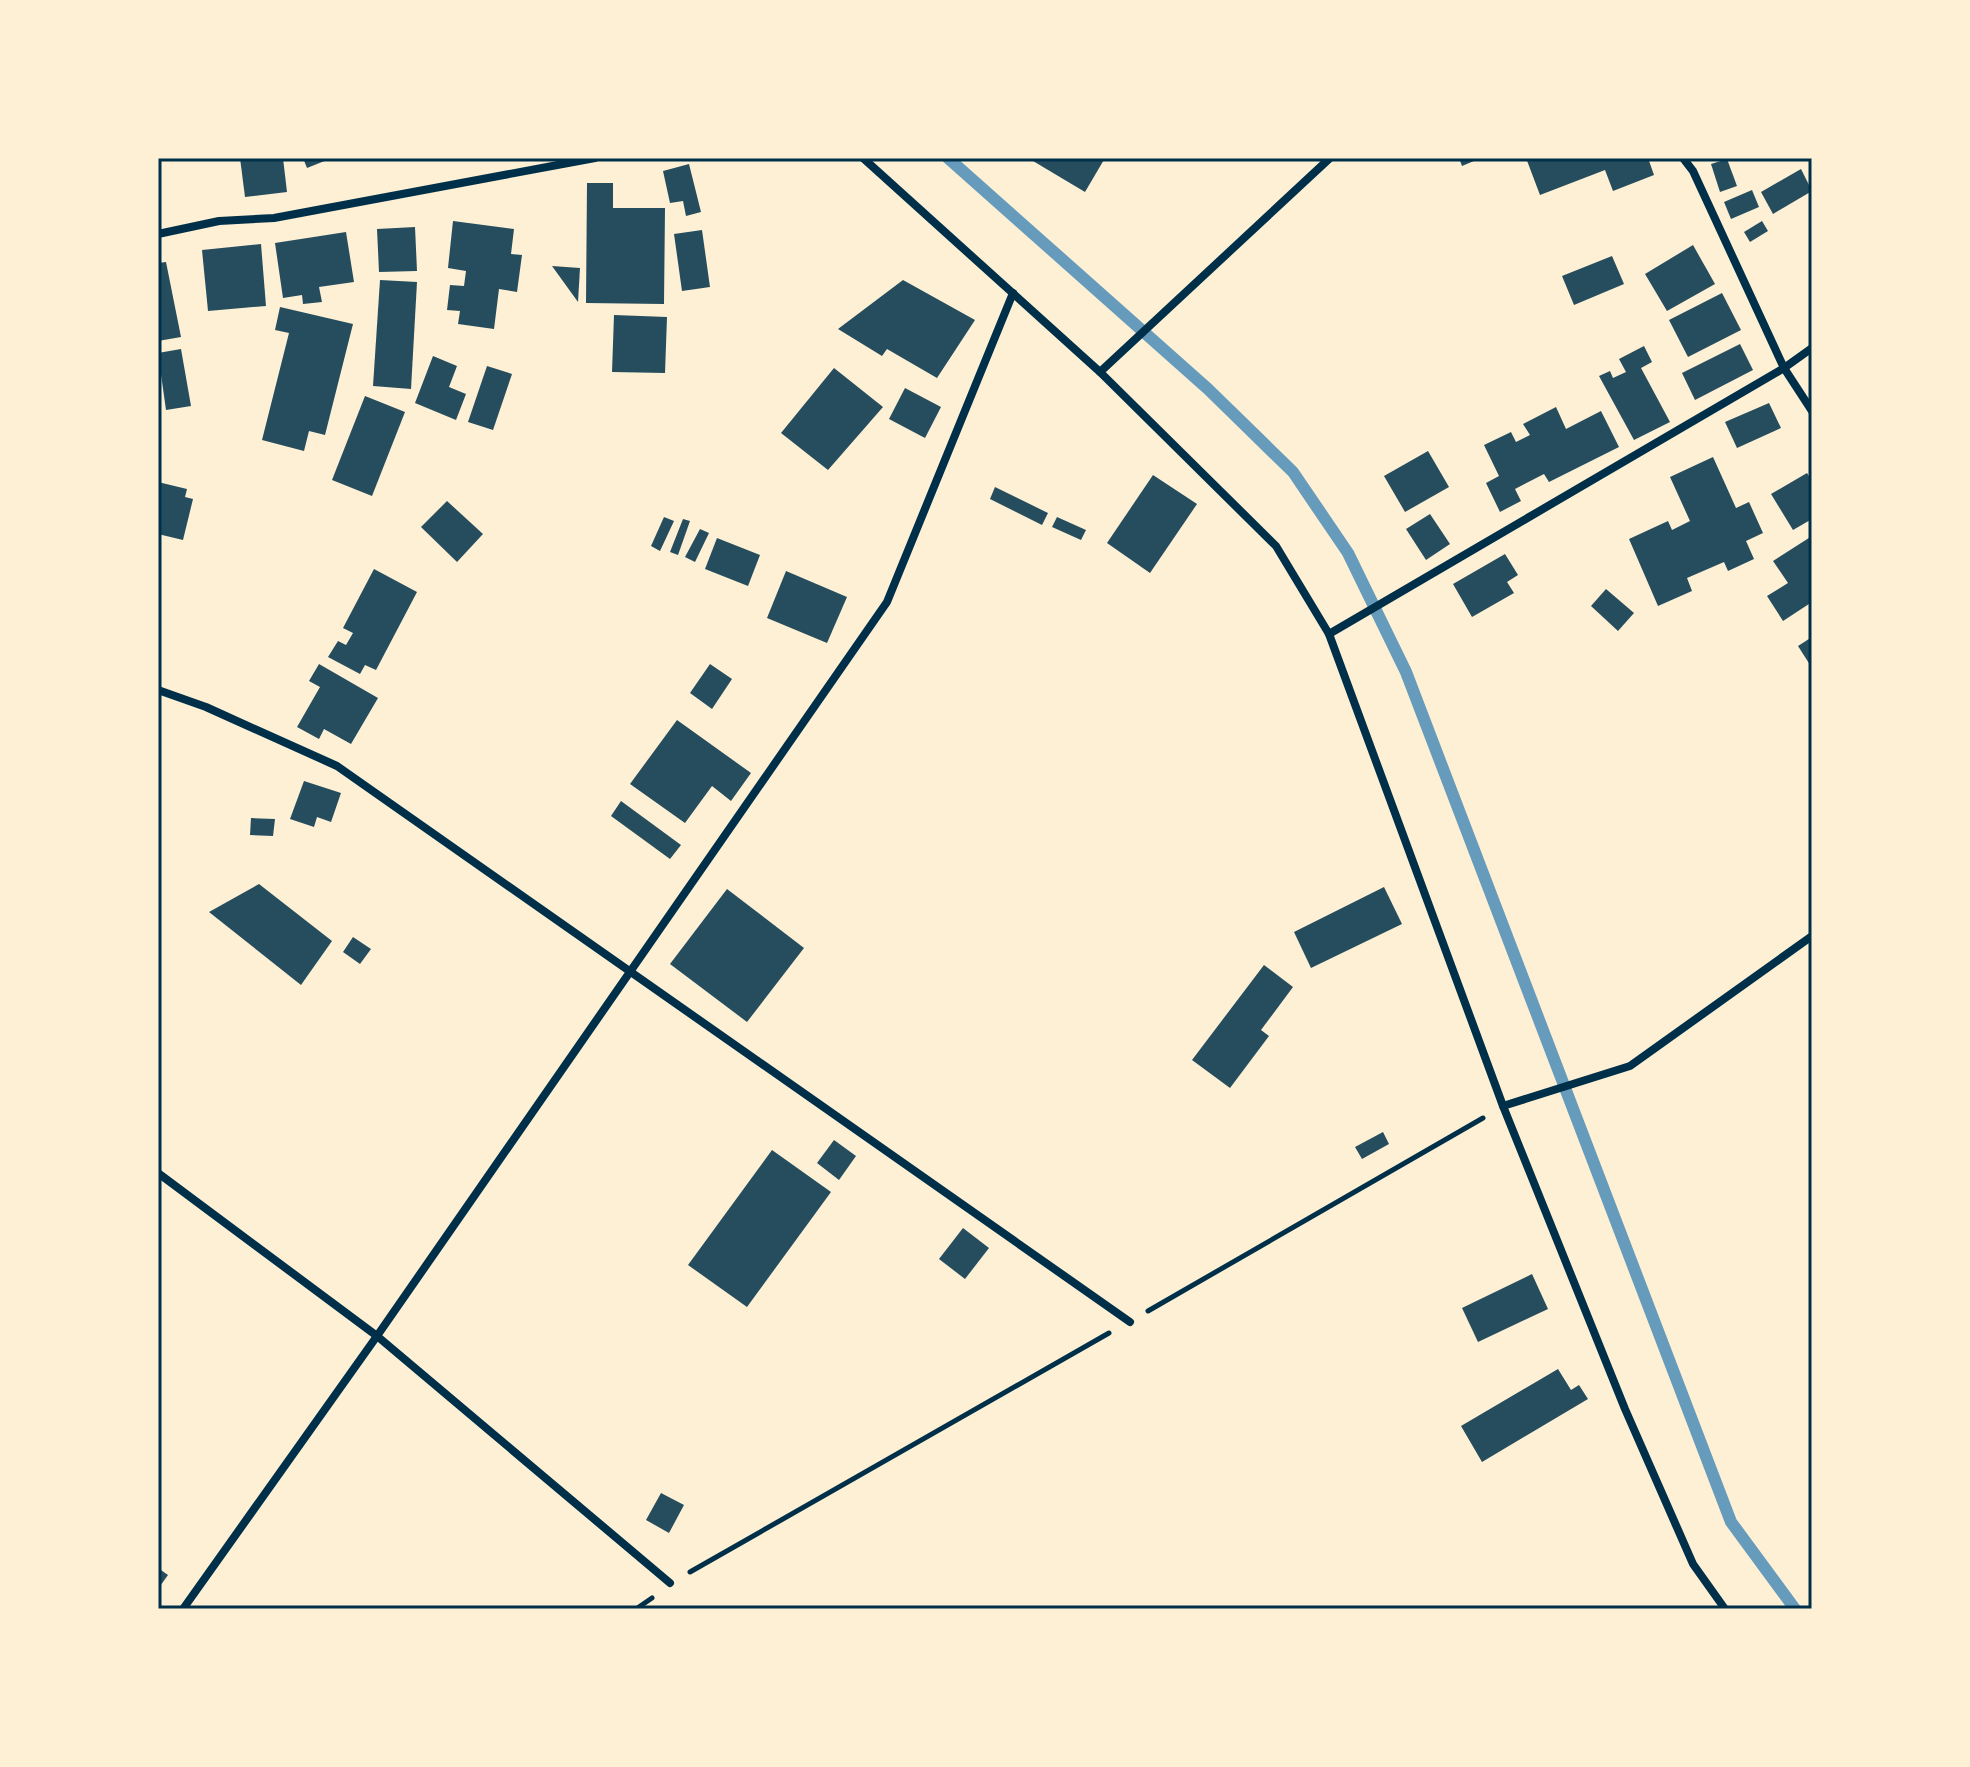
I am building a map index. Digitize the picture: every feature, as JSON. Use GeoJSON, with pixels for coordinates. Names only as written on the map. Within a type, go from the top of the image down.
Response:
{"type":"FeatureCollection","features":[{"type":"Feature","properties":{"kind":"street"},"geometry":{"type":"LineString","coordinates":[[158,234],[219,221],[274,218],[595,158]]}},
{"type":"Feature","properties":{"kind":"street"},"geometry":{"type":"LineString","coordinates":[[863,158],[1100,372],[1276,546],[1329,634],[1503,1106],[1625,1409],[1693,1564],[1725,1609]]}},
{"type":"Feature","properties":{"kind":"street"},"geometry":{"type":"LineString","coordinates":[[1100,372],[1330,158]]}},
{"type":"Feature","properties":{"kind":"street"},"geometry":{"type":"LineString","coordinates":[[1683,158],[1693,171],[1784,368],[1812,411]]}},
{"type":"Feature","properties":{"kind":"street"},"geometry":{"type":"LineString","coordinates":[[183,1609],[377,1336],[887,602],[1013,293]]}},
{"type":"Feature","properties":{"kind":"street"},"geometry":{"type":"LineString","coordinates":[[1329,634],[1784,368],[1812,348]]}},
{"type":"Feature","properties":{"kind":"street"},"geometry":{"type":"LineString","coordinates":[[158,690],[206,707],[337,766],[1130,1322]]}},
{"type":"Feature","properties":{"kind":"street"},"geometry":{"type":"LineString","coordinates":[[1503,1106],[1630,1066],[1812,936]]}},
{"type":"Feature","properties":{"kind":"street"},"geometry":{"type":"LineString","coordinates":[[158,1173],[377,1336],[670,1583]]}},
{"type":"Feature","properties":{"kind":"path"},"geometry":{"type":"LineString","coordinates":[[670,1583],[1503,1106]]}},
{"type":"Feature","properties":{"kind":"building"},"geometry":{"type":"Polygon","coordinates":[[[240,158],[283,158],[287,192],[245,197],[240,158]]]}},
{"type":"Feature","properties":{"kind":"building"},"geometry":{"type":"Polygon","coordinates":[[[303,158],[332,158],[307,168],[303,158]]]}},
{"type":"Feature","properties":{"kind":"building"},"geometry":{"type":"Polygon","coordinates":[[[1028,158],[1105,158],[1085,192],[1028,158]]]}},
{"type":"Feature","properties":{"kind":"building"},"geometry":{"type":"Polygon","coordinates":[[[1459,158],[1481,158],[1462,166],[1459,158]]]}},
{"type":"Feature","properties":{"kind":"building"},"geometry":{"type":"Polygon","coordinates":[[[1526,158],[1648,158],[1654,175],[1613,191],[1605,170],[1540,195],[1526,158]]]}},
{"type":"Feature","properties":{"kind":"building"},"geometry":{"type":"Polygon","coordinates":[[[1727,159],[1737,186],[1720,192],[1711,164],[1727,159]]]}},
{"type":"Feature","properties":{"kind":"building"},"geometry":{"type":"Polygon","coordinates":[[[689,164],[701,212],[686,216],[683,201],[670,203],[663,171],[689,164]]]}},
{"type":"Feature","properties":{"kind":"building"},"geometry":{"type":"Polygon","coordinates":[[[1801,169],[1812,191],[1773,214],[1761,192],[1801,169]]]}},
{"type":"Feature","properties":{"kind":"building"},"geometry":{"type":"Polygon","coordinates":[[[587,183],[613,183],[613,208],[665,208],[664,304],[586,303],[587,183]]]}},
{"type":"Feature","properties":{"kind":"building"},"geometry":{"type":"Polygon","coordinates":[[[1752,190],[1759,207],[1731,219],[1724,202],[1752,190]]]}},
{"type":"Feature","properties":{"kind":"building"},"geometry":{"type":"Polygon","coordinates":[[[453,221],[514,229],[511,254],[522,255],[517,292],[499,289],[494,329],[458,324],[460,311],[447,310],[450,285],[464,286],[466,271],[448,268],[453,221]]]}},
{"type":"Feature","properties":{"kind":"building"},"geometry":{"type":"Polygon","coordinates":[[[1762,221],[1768,231],[1750,242],[1744,232],[1762,221]]]}},
{"type":"Feature","properties":{"kind":"building"},"geometry":{"type":"Polygon","coordinates":[[[415,227],[417,271],[379,272],[377,229],[415,227]]]}},
{"type":"Feature","properties":{"kind":"building"},"geometry":{"type":"Polygon","coordinates":[[[702,230],[710,287],[682,291],[674,234],[702,230]]]}},
{"type":"Feature","properties":{"kind":"building"},"geometry":{"type":"Polygon","coordinates":[[[346,232],[354,282],[319,287],[322,302],[303,304],[302,295],[283,298],[275,243],[346,232]]]}},
{"type":"Feature","properties":{"kind":"building"},"geometry":{"type":"Polygon","coordinates":[[[261,244],[266,306],[208,311],[202,250],[261,244]]]}},
{"type":"Feature","properties":{"kind":"building"},"geometry":{"type":"Polygon","coordinates":[[[1693,245],[1715,284],[1667,311],[1645,274],[1693,245]]]}},
{"type":"Feature","properties":{"kind":"building"},"geometry":{"type":"Polygon","coordinates":[[[1612,256],[1624,284],[1574,305],[1562,276],[1612,256]]]}},
{"type":"Feature","properties":{"kind":"building"},"geometry":{"type":"Polygon","coordinates":[[[166,262],[181,337],[158,341],[158,263],[166,262]]]}},
{"type":"Feature","properties":{"kind":"building"},"geometry":{"type":"Polygon","coordinates":[[[552,266],[580,268],[578,302],[552,266]]]}},
{"type":"Feature","properties":{"kind":"building"},"geometry":{"type":"Polygon","coordinates":[[[380,280],[417,282],[411,389],[373,386],[380,280]]]}},
{"type":"Feature","properties":{"kind":"building"},"geometry":{"type":"Polygon","coordinates":[[[903,280],[975,320],[937,378],[887,349],[882,356],[838,329],[903,280]]]}},
{"type":"Feature","properties":{"kind":"building"},"geometry":{"type":"Polygon","coordinates":[[[1722,293],[1741,330],[1688,357],[1669,320],[1722,293]]]}},
{"type":"Feature","properties":{"kind":"building"},"geometry":{"type":"Polygon","coordinates":[[[280,307],[353,324],[325,435],[309,431],[304,451],[262,440],[289,333],[275,330],[280,307]]]}},
{"type":"Feature","properties":{"kind":"building"},"geometry":{"type":"Polygon","coordinates":[[[614,315],[667,317],[665,373],[612,372],[614,315]]]}},
{"type":"Feature","properties":{"kind":"building"},"geometry":{"type":"Polygon","coordinates":[[[1740,344],[1753,370],[1695,400],[1682,373],[1740,344]]]}},
{"type":"Feature","properties":{"kind":"building"},"geometry":{"type":"Polygon","coordinates":[[[1644,346],[1652,362],[1641,368],[1670,422],[1634,440],[1599,376],[1610,371],[1613,378],[1626,372],[1619,359],[1644,346]]]}},
{"type":"Feature","properties":{"kind":"building"},"geometry":{"type":"Polygon","coordinates":[[[181,349],[191,406],[166,410],[158,353],[181,349]]]}},
{"type":"Feature","properties":{"kind":"building"},"geometry":{"type":"Polygon","coordinates":[[[433,356],[457,366],[449,387],[466,394],[456,420],[415,403],[433,356]]]}},
{"type":"Feature","properties":{"kind":"building"},"geometry":{"type":"Polygon","coordinates":[[[487,366],[512,374],[493,430],[468,422],[487,366]]]}},
{"type":"Feature","properties":{"kind":"building"},"geometry":{"type":"Polygon","coordinates":[[[834,368],[883,407],[828,470],[781,433],[834,368]]]}},
{"type":"Feature","properties":{"kind":"building"},"geometry":{"type":"Polygon","coordinates":[[[905,388],[941,407],[925,438],[889,419],[905,388]]]}},
{"type":"Feature","properties":{"kind":"building"},"geometry":{"type":"Polygon","coordinates":[[[365,396],[405,412],[372,496],[332,480],[365,396]]]}},
{"type":"Feature","properties":{"kind":"building"},"geometry":{"type":"Polygon","coordinates":[[[1769,403],[1781,428],[1737,448],[1725,422],[1769,403]]]}},
{"type":"Feature","properties":{"kind":"building"},"geometry":{"type":"Polygon","coordinates":[[[1556,407],[1566,429],[1601,411],[1619,447],[1549,482],[1544,474],[1515,489],[1521,501],[1500,512],[1486,483],[1499,476],[1484,445],[1511,432],[1516,442],[1530,435],[1523,424],[1556,407]]]}},
{"type":"Feature","properties":{"kind":"building"},"geometry":{"type":"Polygon","coordinates":[[[1428,451],[1449,487],[1405,512],[1384,476],[1428,451]]]}},
{"type":"Feature","properties":{"kind":"building"},"geometry":{"type":"Polygon","coordinates":[[[1713,457],[1736,508],[1749,502],[1763,533],[1746,541],[1754,559],[1728,571],[1724,562],[1687,578],[1692,591],[1658,606],[1629,539],[1668,521],[1672,530],[1690,521],[1670,477],[1713,457]]]}},
{"type":"Feature","properties":{"kind":"building"},"geometry":{"type":"Polygon","coordinates":[[[1807,473],[1812,481],[1812,519],[1793,530],[1771,494],[1807,473]]]}},
{"type":"Feature","properties":{"kind":"building"},"geometry":{"type":"Polygon","coordinates":[[[1153,475],[1197,504],[1150,573],[1107,543],[1153,475]]]}},
{"type":"Feature","properties":{"kind":"building"},"geometry":{"type":"Polygon","coordinates":[[[158,482],[187,489],[185,497],[193,499],[183,540],[158,534],[158,482]]]}},
{"type":"Feature","properties":{"kind":"building"},"geometry":{"type":"Polygon","coordinates":[[[995,487],[1048,513],[1042,525],[990,499],[995,487]]]}},
{"type":"Feature","properties":{"kind":"building"},"geometry":{"type":"Polygon","coordinates":[[[447,501],[483,534],[457,562],[421,527],[447,501]]]}},
{"type":"Feature","properties":{"kind":"building"},"geometry":{"type":"Polygon","coordinates":[[[1430,514],[1450,544],[1426,560],[1406,529],[1430,514]]]}},
{"type":"Feature","properties":{"kind":"building"},"geometry":{"type":"Polygon","coordinates":[[[664,517],[674,521],[660,551],[651,546],[664,517]]]}},
{"type":"Feature","properties":{"kind":"building"},"geometry":{"type":"Polygon","coordinates":[[[1057,517],[1086,530],[1081,540],[1052,527],[1057,517]]]}},
{"type":"Feature","properties":{"kind":"building"},"geometry":{"type":"Polygon","coordinates":[[[683,519],[690,521],[678,555],[670,552],[683,519]]]}},
{"type":"Feature","properties":{"kind":"building"},"geometry":{"type":"Polygon","coordinates":[[[700,529],[709,533],[695,562],[685,557],[700,529]]]}},
{"type":"Feature","properties":{"kind":"building"},"geometry":{"type":"Polygon","coordinates":[[[1812,536],[1812,602],[1783,621],[1767,596],[1788,583],[1773,561],[1812,536]]]}},
{"type":"Feature","properties":{"kind":"building"},"geometry":{"type":"Polygon","coordinates":[[[717,538],[760,555],[748,586],[705,569],[717,538]]]}},
{"type":"Feature","properties":{"kind":"building"},"geometry":{"type":"Polygon","coordinates":[[[1505,554],[1518,575],[1507,582],[1514,593],[1472,617],[1453,584],[1505,554]]]}},
{"type":"Feature","properties":{"kind":"building"},"geometry":{"type":"Polygon","coordinates":[[[374,569],[417,592],[376,670],[365,665],[360,674],[328,657],[338,641],[346,645],[353,633],[343,628],[374,569]]]}},
{"type":"Feature","properties":{"kind":"building"},"geometry":{"type":"Polygon","coordinates":[[[786,571],[847,597],[827,643],[767,618],[786,571]]]}},
{"type":"Feature","properties":{"kind":"building"},"geometry":{"type":"Polygon","coordinates":[[[1606,589],[1634,613],[1618,631],[1591,606],[1606,589]]]}},
{"type":"Feature","properties":{"kind":"building"},"geometry":{"type":"Polygon","coordinates":[[[1812,637],[1812,668],[1798,646],[1812,637]]]}},
{"type":"Feature","properties":{"kind":"building"},"geometry":{"type":"Polygon","coordinates":[[[319,664],[378,698],[351,744],[324,729],[319,739],[297,727],[320,687],[309,681],[319,664]]]}},
{"type":"Feature","properties":{"kind":"building"},"geometry":{"type":"Polygon","coordinates":[[[710,664],[732,679],[712,709],[690,693],[710,664]]]}},
{"type":"Feature","properties":{"kind":"building"},"geometry":{"type":"Polygon","coordinates":[[[677,720],[751,773],[731,801],[712,786],[685,823],[630,784],[677,720]]]}},
{"type":"Feature","properties":{"kind":"building"},"geometry":{"type":"Polygon","coordinates":[[[304,781],[341,793],[331,822],[317,817],[314,827],[290,819],[304,781]]]}},
{"type":"Feature","properties":{"kind":"building"},"geometry":{"type":"Polygon","coordinates":[[[621,801],[681,845],[670,859],[611,816],[621,801]]]}},
{"type":"Feature","properties":{"kind":"building"},"geometry":{"type":"Polygon","coordinates":[[[251,818],[275,819],[273,836],[250,835],[251,818]]]}},
{"type":"Feature","properties":{"kind":"building"},"geometry":{"type":"Polygon","coordinates":[[[259,884],[332,941],[301,985],[209,912],[259,884]]]}},
{"type":"Feature","properties":{"kind":"building"},"geometry":{"type":"Polygon","coordinates":[[[1384,887],[1402,924],[1311,968],[1294,932],[1384,887]]]}},
{"type":"Feature","properties":{"kind":"building"},"geometry":{"type":"Polygon","coordinates":[[[727,889],[804,948],[747,1022],[670,964],[727,889]]]}},
{"type":"Feature","properties":{"kind":"building"},"geometry":{"type":"Polygon","coordinates":[[[353,937],[371,949],[360,964],[343,952],[353,937]]]}},
{"type":"Feature","properties":{"kind":"building"},"geometry":{"type":"Polygon","coordinates":[[[1264,965],[1293,987],[1261,1030],[1269,1036],[1230,1088],[1192,1060],[1264,965]]]}},
{"type":"Feature","properties":{"kind":"building"},"geometry":{"type":"Polygon","coordinates":[[[1383,1132],[1389,1144],[1362,1159],[1355,1147],[1383,1132]]]}},
{"type":"Feature","properties":{"kind":"building"},"geometry":{"type":"Polygon","coordinates":[[[834,1140],[856,1156],[839,1180],[817,1163],[834,1140]]]}},
{"type":"Feature","properties":{"kind":"building"},"geometry":{"type":"Polygon","coordinates":[[[772,1150],[831,1192],[747,1307],[688,1265],[772,1150]]]}},
{"type":"Feature","properties":{"kind":"building"},"geometry":{"type":"Polygon","coordinates":[[[963,1228],[989,1248],[965,1279],[939,1259],[963,1228]]]}},
{"type":"Feature","properties":{"kind":"building"},"geometry":{"type":"Polygon","coordinates":[[[1532,1274],[1548,1309],[1478,1342],[1462,1308],[1532,1274]]]}},
{"type":"Feature","properties":{"kind":"building"},"geometry":{"type":"Polygon","coordinates":[[[1558,1369],[1571,1390],[1579,1385],[1588,1399],[1482,1462],[1461,1426],[1558,1369]]]}},
{"type":"Feature","properties":{"kind":"building"},"geometry":{"type":"Polygon","coordinates":[[[661,1493],[684,1505],[669,1533],[646,1520],[661,1493]]]}},
{"type":"Feature","properties":{"kind":"building"},"geometry":{"type":"Polygon","coordinates":[[[158,1568],[168,1575],[158,1589],[158,1568]]]}},
{"type":"Feature","properties":{"kind":"waterway"},"geometry":{"type":"LineString","coordinates":[[948,158],[1208,389],[1293,472],[1348,553],[1406,672],[1731,1522],[1795,1609]]}}]}
